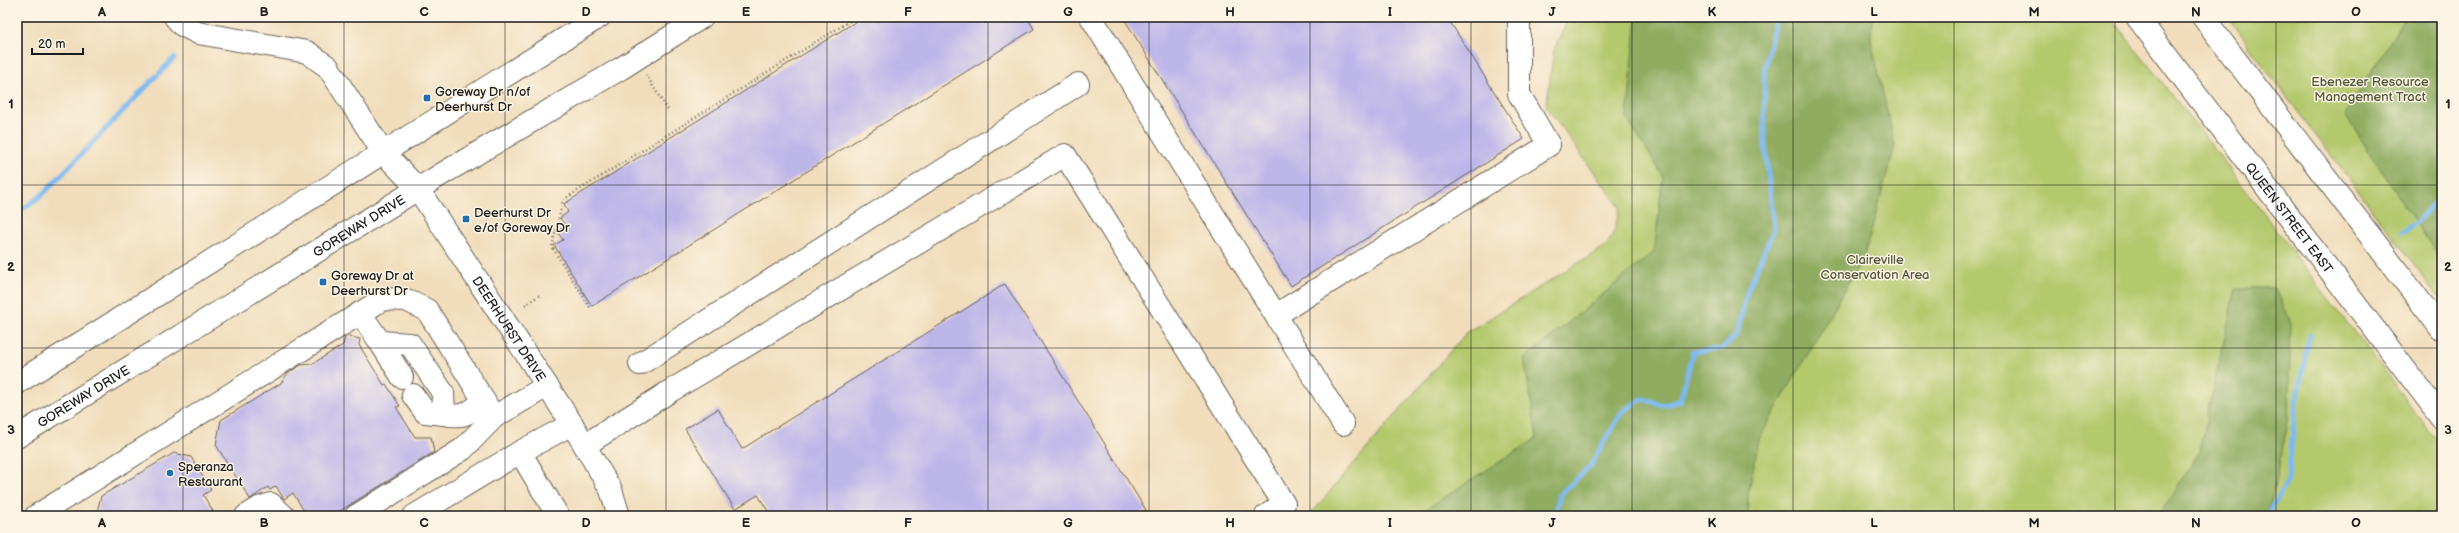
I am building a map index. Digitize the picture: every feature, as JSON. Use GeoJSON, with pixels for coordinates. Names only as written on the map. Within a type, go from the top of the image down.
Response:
{"type":"FeatureCollection","features":[{"type":"Feature","properties":{"kind":"main road","name":"DEERHURST DRIVE"},"geometry":{"type":"LineString","coordinates":[[175,17],[182,25],[198,33],[307,52],[319,58],[328,67],[384,152],[418,189],[572,424],[611,490],[619,516]]}},
{"type":"Feature","properties":{"kind":"main road"},"geometry":{"type":"LineString","coordinates":[[17,383],[599,17]]}},
{"type":"Feature","properties":{"kind":"main road","name":"GOREWAY DRIVE"},"geometry":{"type":"LineString","coordinates":[[17,437],[418,189],[620,69],[702,17]]}},
{"type":"Feature","properties":{"kind":"main road"},"geometry":{"type":"LineString","coordinates":[[1091,17],[1343,424]]}},
{"type":"Feature","properties":{"kind":"main road"},"geometry":{"type":"LineString","coordinates":[[1276,315],[1549,145],[1518,94],[1519,17]]}},
{"type":"Feature","properties":{"kind":"main road","name":"QUEEN STREET EAST"},"geometry":{"type":"LineString","coordinates":[[2137,17],[2442,418]]}},
{"type":"Feature","properties":{"kind":"main road"},"geometry":{"type":"LineString","coordinates":[[2203,17],[2442,330]]}},
{"type":"Feature","properties":{"kind":"main road"},"geometry":{"type":"LineString","coordinates":[[640,364],[1078,84]]}},
{"type":"Feature","properties":{"kind":"main road"},"geometry":{"type":"LineString","coordinates":[[585,445],[672,390],[1064,155],[1284,504],[1266,516]]}},
{"type":"Feature","properties":{"kind":"main road"},"geometry":{"type":"LineString","coordinates":[[36,516],[383,299],[406,300],[427,310],[489,409]]}},
{"type":"Feature","properties":{"kind":"main road"},"geometry":{"type":"LineString","coordinates":[[360,313],[402,377]]}},
{"type":"Feature","properties":{"kind":"main road"},"geometry":{"type":"LineString","coordinates":[[380,342],[410,344],[443,393],[444,414]]}},
{"type":"Feature","properties":{"kind":"main road"},"geometry":{"type":"LineString","coordinates":[[413,395],[425,412],[459,417],[469,413],[489,409],[547,386]]}},
{"type":"Feature","properties":{"kind":"main road"},"geometry":{"type":"LineString","coordinates":[[356,516],[464,449],[489,409]]}},
{"type":"Feature","properties":{"kind":"main road"},"geometry":{"type":"LineString","coordinates":[[414,516],[520,452],[572,424]]}},
{"type":"Feature","properties":{"kind":"main road"},"geometry":{"type":"LineString","coordinates":[[520,452],[558,516]]}},
{"type":"Feature","properties":{"kind":"main road"},"geometry":{"type":"LineString","coordinates":[[246,516],[259,508],[271,504],[284,516]]}},
{"type":"Feature","properties":{"kind":"path"},"geometry":{"type":"LineString","coordinates":[[590,308],[552,247],[563,200],[856,17]]}},
{"type":"Feature","properties":{"kind":"path"},"geometry":{"type":"LineString","coordinates":[[646,75],[668,110]]}},
{"type":"Feature","properties":{"kind":"path"},"geometry":{"type":"LineString","coordinates":[[525,305],[540,295]]}},
{"type":"Feature","properties":{"kind":"green space","name":"Claireville Conservation Area"},"geometry":{"type":"Polygon","coordinates":[[[1569,17],[2110,17],[2196,125],[2442,447],[2442,516],[1309,516],[1466,333],[1606,246],[1614,233],[1620,207],[1546,107],[1554,50],[1569,17]]]}},
{"type":"Feature","properties":{"kind":"green space"},"geometry":{"type":"Polygon","coordinates":[[[1637,17],[1872,17],[1871,40],[1895,146],[1864,256],[1759,439],[1748,496],[1748,516],[1415,516],[1537,438],[1524,359],[1654,252],[1663,176],[1627,119],[1637,17]]]}},
{"type":"Feature","properties":{"kind":"green space","name":"Ebenezer Resource Management Tract"},"geometry":{"type":"Polygon","coordinates":[[[2229,17],[2442,17],[2442,301],[2263,66],[2229,17]]]}},
{"type":"Feature","properties":{"kind":"green space"},"geometry":{"type":"Polygon","coordinates":[[[2405,17],[2442,17],[2442,262],[2345,115],[2405,17]]]}},
{"type":"Feature","properties":{"kind":"green space"},"geometry":{"type":"Polygon","coordinates":[[[2236,288],[2275,288],[2291,323],[2288,422],[2268,516],[2159,516],[2199,451],[2236,288]]]}},
{"type":"Feature","properties":{"kind":"building"},"geometry":{"type":"Polygon","coordinates":[[[863,17],[1027,17],[1034,29],[592,306],[554,245],[563,240],[557,231],[566,226],[560,218],[568,212],[564,204],[863,17]]]}},
{"type":"Feature","properties":{"kind":"building"},"geometry":{"type":"Polygon","coordinates":[[[1123,17],[1447,17],[1524,139],[1291,286],[1123,17]]]}},
{"type":"Feature","properties":{"kind":"building"},"geometry":{"type":"Polygon","coordinates":[[[1005,284],[1146,510],[1135,516],[771,516],[758,495],[735,509],[685,429],[718,409],[742,449],[1005,284]]]}},
{"type":"Feature","properties":{"kind":"building"},"geometry":{"type":"Polygon","coordinates":[[[348,336],[360,339],[359,345],[384,385],[386,384],[400,406],[396,407],[415,437],[431,437],[434,452],[332,516],[307,516],[293,493],[284,499],[276,486],[270,490],[268,487],[250,499],[216,445],[221,420],[281,383],[288,373],[301,365],[312,364],[343,345],[345,337],[348,336]]]}},
{"type":"Feature","properties":{"kind":"building","name":"Speranza Restaurant"},"geometry":{"type":"Polygon","coordinates":[[[174,453],[191,457],[211,490],[203,495],[213,511],[206,516],[96,516],[101,496],[174,453]]]}},
{"type":"Feature","properties":{"kind":"waterway"},"geometry":{"type":"LineString","coordinates":[[1555,516],[1560,494],[1589,468],[1622,412],[1642,399],[1664,405],[1680,401],[1693,352],[1722,349],[1737,334],[1748,289],[1774,229],[1765,144],[1764,71],[1776,17]]}},
{"type":"Feature","properties":{"kind":"waterway"},"geometry":{"type":"LineString","coordinates":[[17,213],[42,195],[174,58]]}},
{"type":"Feature","properties":{"kind":"waterway"},"geometry":{"type":"LineString","coordinates":[[2401,232],[2414,224],[2442,196]]}},
{"type":"Feature","properties":{"kind":"waterway"},"geometry":{"type":"LineString","coordinates":[[2268,516],[2288,480],[2296,401],[2310,335]]}},
{"type":"Feature","properties":{"kind":"place","name":"Goreway Dr n/of Deerhurst Dr"},"geometry":{"type":"Point","coordinates":[427,98]}},
{"type":"Feature","properties":{"kind":"place","name":"Deerhurst Dr e/of Goreway Dr"},"geometry":{"type":"Point","coordinates":[466,219]}},
{"type":"Feature","properties":{"kind":"place","name":"Goreway Dr at Deerhurst Dr"},"geometry":{"type":"Point","coordinates":[323,282]}},
{"type":"Feature","properties":{"kind":"place","name":"Speranza Restaurant"},"geometry":{"type":"Point","coordinates":[170,473]}}]}
